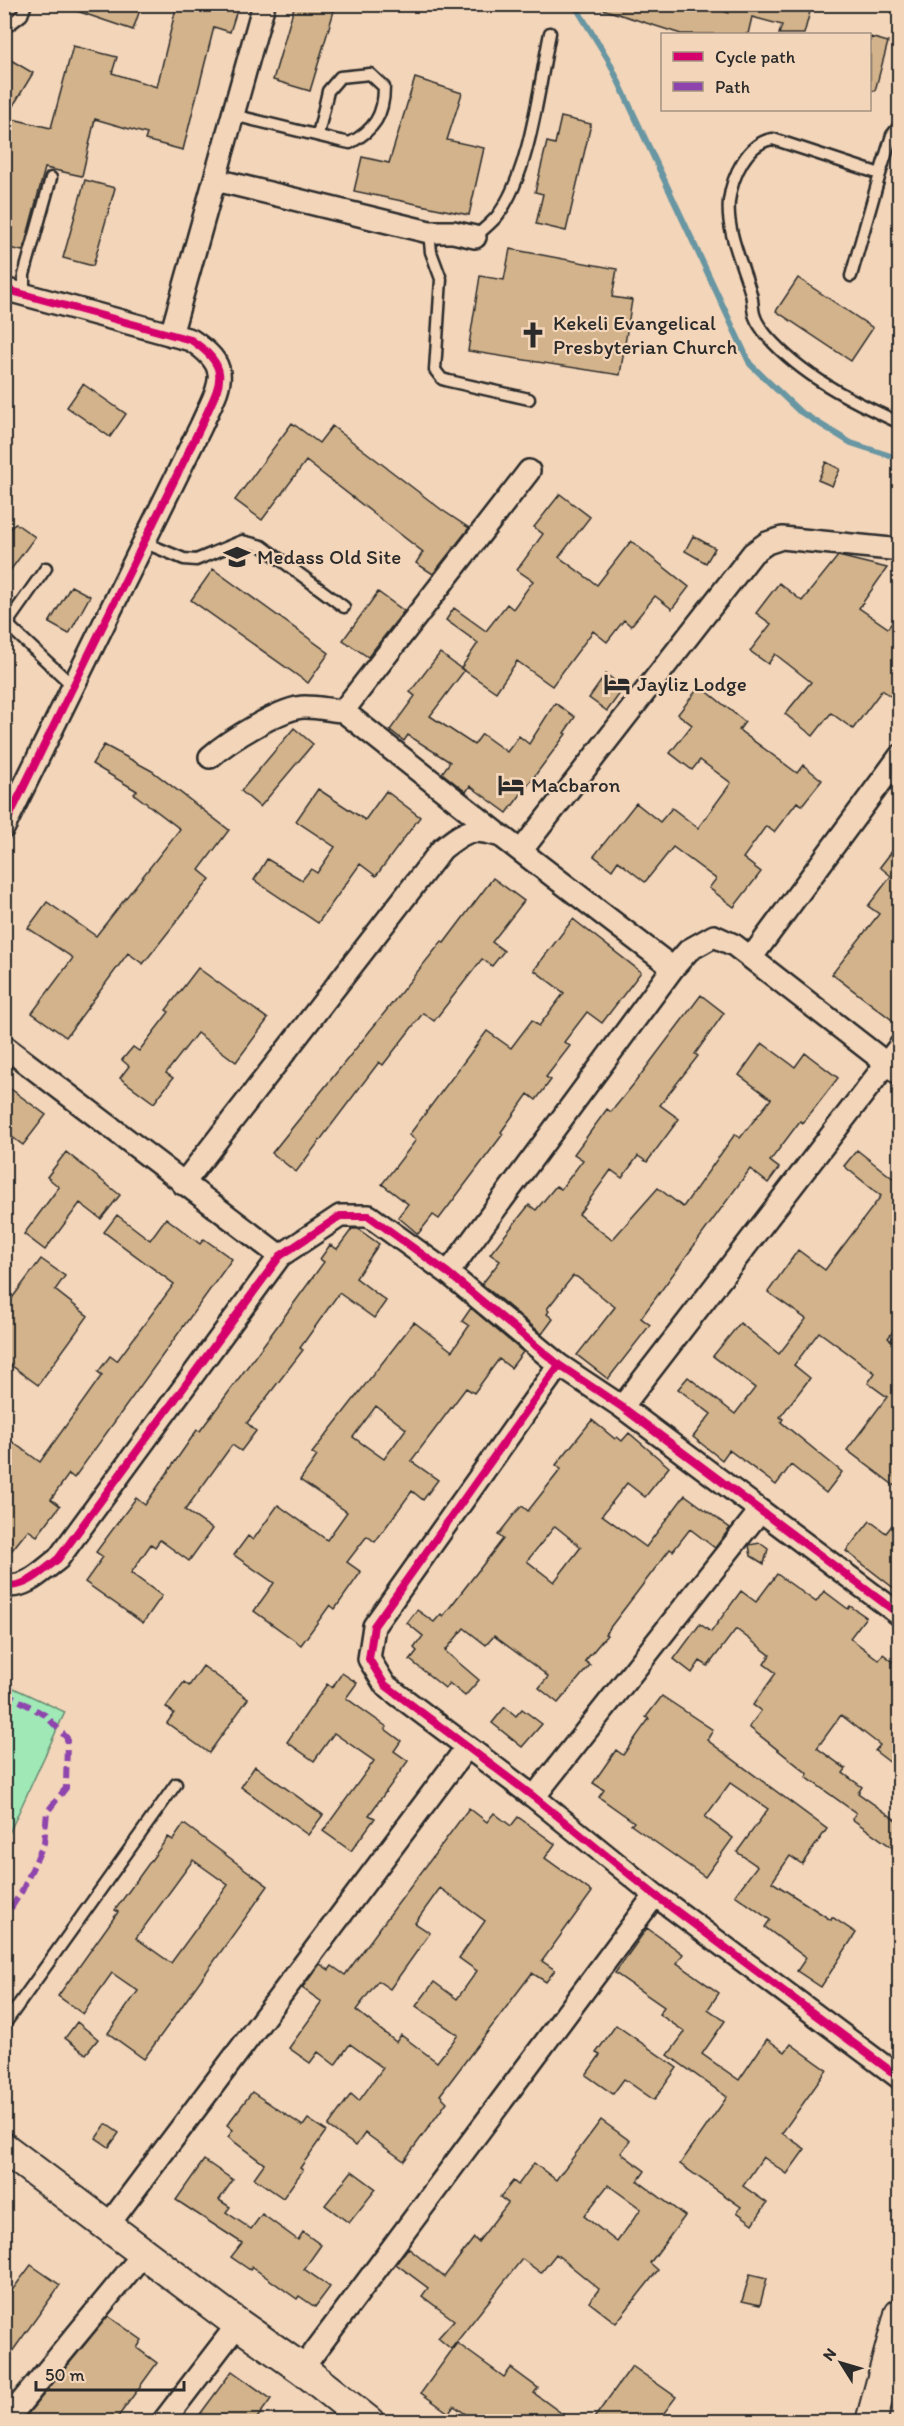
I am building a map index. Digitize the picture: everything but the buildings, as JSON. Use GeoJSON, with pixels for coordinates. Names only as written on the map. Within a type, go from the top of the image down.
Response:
{"type":"FeatureCollection","features":[{"type":"Feature","properties":{"kind":"street"},"geometry":{"type":"LineString","coordinates":[[171,335],[264,4]]}},
{"type":"Feature","properties":{"kind":"street"},"geometry":{"type":"LineString","coordinates":[[216,180],[429,232],[453,232],[475,237]]}},
{"type":"Feature","properties":{"kind":"street"},"geometry":{"type":"LineString","coordinates":[[4,827],[201,426],[220,377],[219,366],[209,352],[191,340],[14,292]]}},
{"type":"Feature","properties":{"kind":"street"},"geometry":{"type":"LineString","coordinates":[[343,711],[529,471]]}},
{"type":"Feature","properties":{"kind":"street"},"geometry":{"type":"LineString","coordinates":[[522,851],[753,553],[767,543],[782,538],[891,549]]}},
{"type":"Feature","properties":{"kind":"street"},"geometry":{"type":"LineString","coordinates":[[210,757],[223,746],[259,724],[303,707],[343,711],[501,837],[673,968]]}},
{"type":"Feature","properties":{"kind":"street"},"geometry":{"type":"LineString","coordinates":[[751,958],[900,756]]}},
{"type":"Feature","properties":{"kind":"street"},"geometry":{"type":"LineString","coordinates":[[183,1184],[442,849],[461,833],[478,829],[501,837]]}},
{"type":"Feature","properties":{"kind":"street"},"geometry":{"type":"LineString","coordinates":[[448,1273],[673,968],[689,950],[714,936],[734,945],[892,1068]]}},
{"type":"Feature","properties":{"kind":"street"},"geometry":{"type":"LineString","coordinates":[[4,1046],[280,1256]]}},
{"type":"Feature","properties":{"kind":"street"},"geometry":{"type":"LineString","coordinates":[[622,1407],[892,1068],[900,1046]]}},
{"type":"Feature","properties":{"kind":"street"},"geometry":{"type":"LineString","coordinates":[[4,1585],[11,1586],[30,1580],[58,1559],[280,1256],[340,1216],[369,1216],[448,1273],[559,1365],[622,1407],[900,1615]]}},
{"type":"Feature","properties":{"kind":"street"},"geometry":{"type":"LineString","coordinates":[[559,1365],[374,1626],[369,1659],[385,1685],[534,1797],[655,1895],[900,2078]]}},
{"type":"Feature","properties":{"kind":"street"},"geometry":{"type":"LineString","coordinates":[[534,1797],[760,1511]]}},
{"type":"Feature","properties":{"kind":"street"},"geometry":{"type":"LineString","coordinates":[[109,2224],[467,1747]]}},
{"type":"Feature","properties":{"kind":"street"},"geometry":{"type":"LineString","coordinates":[[303,2369],[655,1895]]}},
{"type":"Feature","properties":{"kind":"street"},"geometry":{"type":"LineString","coordinates":[[4,2148],[109,2224],[238,2324],[303,2369],[369,2421]]}},
{"type":"Feature","properties":{"kind":"street"},"geometry":{"type":"LineString","coordinates":[[5,2421],[144,2253]]}},
{"type":"Feature","properties":{"kind":"street"},"geometry":{"type":"LineString","coordinates":[[872,2421],[900,2314]]}},
{"type":"Feature","properties":{"kind":"street"},"geometry":{"type":"LineString","coordinates":[[163,2421],[238,2324]]}},
{"type":"Feature","properties":{"kind":"lane"},"geometry":{"type":"LineString","coordinates":[[4,24],[9,25],[22,15],[26,4]]}},
{"type":"Feature","properties":{"kind":"lane"},"geometry":{"type":"LineString","coordinates":[[475,237],[498,216],[514,187],[524,159],[550,33]]}},
{"type":"Feature","properties":{"kind":"lane"},"geometry":{"type":"LineString","coordinates":[[233,115],[350,143],[365,135],[378,121],[384,104],[384,87],[370,74],[340,77],[328,91],[318,135]]}},
{"type":"Feature","properties":{"kind":"lane"},"geometry":{"type":"LineString","coordinates":[[851,276],[879,174],[892,135],[900,125]]}},
{"type":"Feature","properties":{"kind":"lane"},"geometry":{"type":"LineString","coordinates":[[879,174],[773,139],[762,140],[752,147],[738,172],[729,201],[730,224],[755,318],[768,336],[844,397],[900,423]]}},
{"type":"Feature","properties":{"kind":"lane"},"geometry":{"type":"LineString","coordinates":[[14,292],[24,275],[51,178]]}},
{"type":"Feature","properties":{"kind":"lane"},"geometry":{"type":"LineString","coordinates":[[429,232],[431,252],[441,279],[435,370],[439,376],[449,381],[529,399]]}},
{"type":"Feature","properties":{"kind":"lane"},"geometry":{"type":"LineString","coordinates":[[143,542],[184,560],[196,560],[242,541],[262,546],[344,607]]}},
{"type":"Feature","properties":{"kind":"lane"},"geometry":{"type":"LineString","coordinates":[[46,568],[10,619],[10,627],[73,686]]}},
{"type":"Feature","properties":{"kind":"lane"},"geometry":{"type":"LineString","coordinates":[[4,2025],[176,1784]]}},
{"type":"Feature","properties":{"kind":"green space"},"geometry":{"type":"Polygon","coordinates":[[[5,1684],[65,1712],[5,1842],[5,1684]]]}},
{"type":"Feature","properties":{"kind":"waterway"},"geometry":{"type":"LineString","coordinates":[[574,4],[608,59],[750,364],[799,411],[851,443],[900,459]]}},
{"type":"Feature","properties":{"kind":"marked path"},"geometry":{"type":"LineString","coordinates":[[4,1692],[45,1715],[67,1738],[66,1788],[47,1812],[44,1843],[22,1891],[4,1919]]}},
{"type":"Feature","properties":{"kind":"cycle path"},"geometry":{"type":"LineString","coordinates":[[4,289],[191,340],[214,360],[219,378],[201,426],[4,827]]}},
{"type":"Feature","properties":{"kind":"cycle path"},"geometry":{"type":"LineString","coordinates":[[4,1585],[12,1586],[26,1582],[58,1559],[280,1256],[340,1216],[369,1216],[448,1273],[559,1365],[622,1407],[900,1615]]}},
{"type":"Feature","properties":{"kind":"cycle path"},"geometry":{"type":"LineString","coordinates":[[559,1365],[374,1626],[369,1659],[385,1685],[534,1797],[655,1895],[900,2078]]}},
{"type":"Feature","properties":{"kind":"place","name":"Kekeli Evangelical Presbyterian Church"},"geometry":{"type":"Point","coordinates":[533,335]}},
{"type":"Feature","properties":{"kind":"place","name":"Medass Old Site"},"geometry":{"type":"Point","coordinates":[237,557]}},
{"type":"Feature","properties":{"kind":"place","name":"Jayliz Lodge"},"geometry":{"type":"Point","coordinates":[617,684]}},
{"type":"Feature","properties":{"kind":"place","name":"Macbaron"},"geometry":{"type":"Point","coordinates":[511,785]}}]}
